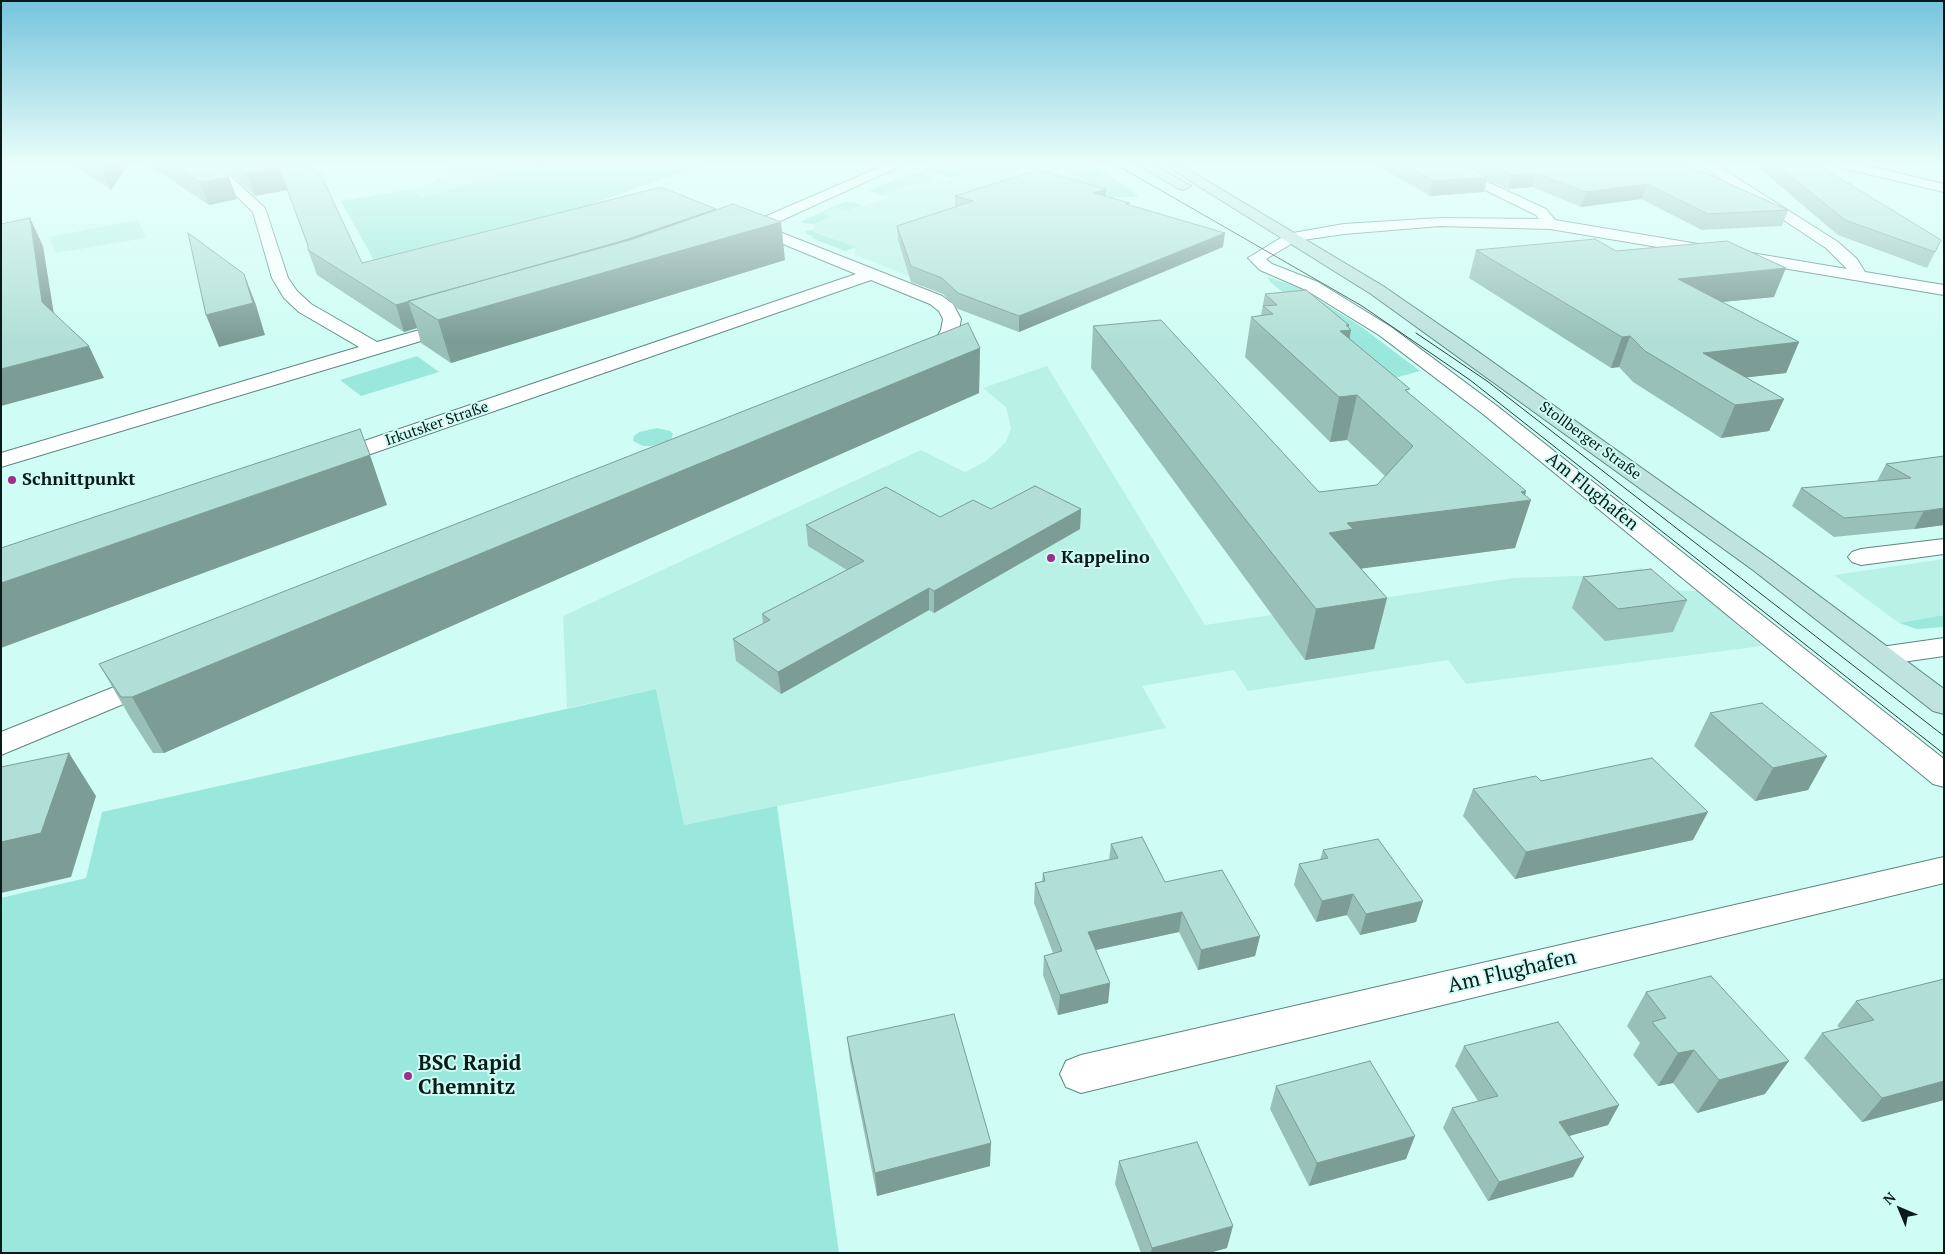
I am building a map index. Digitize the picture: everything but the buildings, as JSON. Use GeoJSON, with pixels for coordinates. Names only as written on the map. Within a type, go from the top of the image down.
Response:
{"type":"FeatureCollection","features":[{"type":"Feature","properties":{"kind":"main road","name":"Stollberger Straße"},"geometry":{"type":"LineString","coordinates":[[1257,223],[1292,237]]}},
{"type":"Feature","properties":{"kind":"main road","name":"Stollberger Straße"},"geometry":{"type":"LineString","coordinates":[[1268,223],[1378,290],[1456,345],[1762,565],[1944,704]]}},
{"type":"Feature","properties":{"kind":"street"},"geometry":{"type":"LineString","coordinates":[[263,223],[280,278],[290,294],[305,308],[374,348]]}},
{"type":"Feature","properties":{"kind":"street"},"geometry":{"type":"LineString","coordinates":[[730,237],[764,223]]}},
{"type":"Feature","properties":{"kind":"street"},"geometry":{"type":"LineString","coordinates":[[1292,237],[1344,230],[1434,223]]}},
{"type":"Feature","properties":{"kind":"street"},"geometry":{"type":"LineString","coordinates":[[1469,223],[1550,224],[1858,274],[1944,290]]}},
{"type":"Feature","properties":{"kind":"street"},"geometry":{"type":"LineString","coordinates":[[1797,223],[1832,245],[1851,262],[1858,274]]}},
{"type":"Feature","properties":{"kind":"street"},"geometry":{"type":"LineString","coordinates":[[754,227],[936,300],[947,308],[952,319],[950,330],[938,350],[921,363],[904,370]]}},
{"type":"Feature","properties":{"kind":"street","name":"Am Flughafen"},"geometry":{"type":"LineString","coordinates":[[1292,237],[1256,258],[1266,267],[1312,286],[1385,331],[1490,410],[1944,776]]}},
{"type":"Feature","properties":{"kind":"street","name":"Irkutsker Straße"},"geometry":{"type":"LineString","coordinates":[[315,466],[872,274]]}},
{"type":"Feature","properties":{"kind":"street"},"geometry":{"type":"LineString","coordinates":[[1,460],[469,321]]}},
{"type":"Feature","properties":{"kind":"street"},"geometry":{"type":"LineString","coordinates":[[1861,557],[1944,546]]}},
{"type":"Feature","properties":{"kind":"street"},"geometry":{"type":"LineString","coordinates":[[1881,656],[1944,647]]}},
{"type":"Feature","properties":{"kind":"street"},"geometry":{"type":"LineString","coordinates":[[1,744],[176,672]]}},
{"type":"Feature","properties":{"kind":"street","name":"Am Flughafen"},"geometry":{"type":"LineString","coordinates":[[1081,1074],[1944,870]]}},
{"type":"Feature","properties":{"kind":"shaded area"},"geometry":{"type":"Polygon","coordinates":[[[125,223],[139,223],[146,238],[56,253],[48,237],[125,223]]]}},
{"type":"Feature","properties":{"kind":"shaded area"},"geometry":{"type":"Polygon","coordinates":[[[353,223],[539,223],[490,240],[377,266],[353,223]]]}},
{"type":"Feature","properties":{"kind":"shaded area"},"geometry":{"type":"Polygon","coordinates":[[[801,223],[818,223],[815,224],[801,223]]]}},
{"type":"Feature","properties":{"kind":"shaded area"},"geometry":{"type":"Polygon","coordinates":[[[1015,223],[943,290],[854,254],[856,247],[812,230],[815,224],[1015,223]]]}},
{"type":"Feature","properties":{"kind":"shaded area"},"geometry":{"type":"Polygon","coordinates":[[[812,230],[857,247],[845,251],[811,238],[814,237],[806,234],[805,231],[812,230]]]}},
{"type":"Feature","properties":{"kind":"shaded area"},"geometry":{"type":"Polygon","coordinates":[[[1268,277],[1300,288],[1359,325],[1420,371],[1391,379],[1270,282],[1268,277]]]}},
{"type":"Feature","properties":{"kind":"shaded area"},"geometry":{"type":"Polygon","coordinates":[[[417,356],[439,372],[361,396],[340,380],[417,356]]]}},
{"type":"Feature","properties":{"kind":"shaded area"},"geometry":{"type":"Polygon","coordinates":[[[1047,366],[1205,625],[1514,578],[1607,575],[1642,568],[1642,577],[1658,590],[1698,591],[1762,646],[1466,684],[1448,660],[1248,691],[1234,670],[1142,686],[1166,728],[684,825],[656,689],[567,708],[563,616],[921,450],[965,472],[986,461],[1006,442],[1011,428],[1006,407],[983,388],[1047,366]]]}},
{"type":"Feature","properties":{"kind":"shaded area"},"geometry":{"type":"Polygon","coordinates":[[[657,428],[670,431],[673,434],[672,438],[652,446],[643,446],[633,441],[634,436],[639,432],[657,428]]]}},
{"type":"Feature","properties":{"kind":"shaded area"},"geometry":{"type":"Polygon","coordinates":[[[1944,559],[1944,615],[1899,623],[1834,575],[1944,559]]]}},
{"type":"Feature","properties":{"kind":"shaded area"},"geometry":{"type":"Polygon","coordinates":[[[1944,615],[1944,627],[1917,629],[1899,623],[1944,615]]]}},
{"type":"Feature","properties":{"kind":"shaded area","name":"BSC Rapid Chemnitz"},"geometry":{"type":"Polygon","coordinates":[[[656,689],[684,825],[777,806],[839,1253],[1,1253],[1,898],[86,878],[102,812],[656,689]]]}},
{"type":"Feature","properties":{"kind":"tram line"},"geometry":{"type":"LineString","coordinates":[[1217,223],[1362,306],[1470,380],[1944,754]]}},
{"type":"Feature","properties":{"kind":"tram line"},"geometry":{"type":"LineString","coordinates":[[1416,333],[1487,381],[1944,736]]}},
{"type":"Feature","properties":{"kind":"place","name":"Schnittpunkt"},"geometry":{"type":"Point","coordinates":[12,480]}},
{"type":"Feature","properties":{"kind":"place","name":"Kappelino"},"geometry":{"type":"Point","coordinates":[1051,558]}},
{"type":"Feature","properties":{"kind":"place","name":"BSC Rapid Chemnitz"},"geometry":{"type":"Point","coordinates":[408,1076]}}]}
